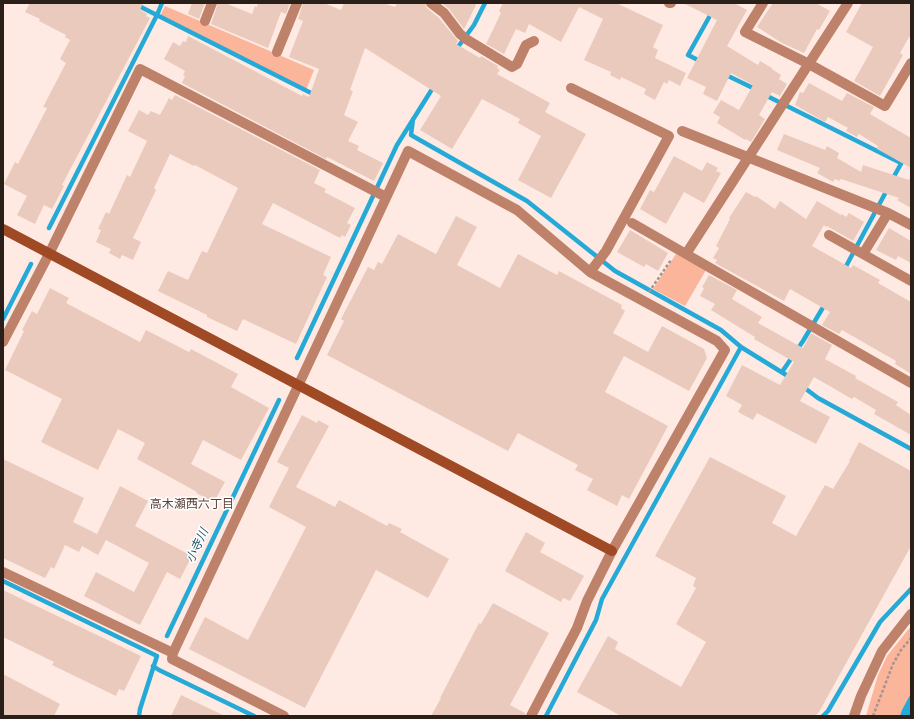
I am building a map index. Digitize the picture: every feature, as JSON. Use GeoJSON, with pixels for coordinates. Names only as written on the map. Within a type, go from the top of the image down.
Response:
{"type":"FeatureCollection","features":[{"type":"Feature","properties":{"kind":"street"},"geometry":{"type":"LineString","coordinates":[[205,20],[212,3]]}},
{"type":"Feature","properties":{"kind":"street"},"geometry":{"type":"LineString","coordinates":[[277,52],[297,3]]}},
{"type":"Feature","properties":{"kind":"street"},"geometry":{"type":"LineString","coordinates":[[430,3],[444,13],[463,37],[478,48],[512,67],[517,64],[526,45],[534,41]]}},
{"type":"Feature","properties":{"kind":"street"},"geometry":{"type":"LineString","coordinates":[[763,3],[745,32],[809,64],[885,106],[911,64]]}},
{"type":"Feature","properties":{"kind":"street"},"geometry":{"type":"LineString","coordinates":[[682,252],[749,158],[848,3]]}},
{"type":"Feature","properties":{"kind":"street"},"geometry":{"type":"LineString","coordinates":[[3,342],[49,254],[140,70],[383,196]]}},
{"type":"Feature","properties":{"kind":"street"},"geometry":{"type":"LineString","coordinates":[[571,88],[668,136],[606,251],[593,268]]}},
{"type":"Feature","properties":{"kind":"street"},"geometry":{"type":"LineString","coordinates":[[682,131],[881,210],[911,225]]}},
{"type":"Feature","properties":{"kind":"street"},"geometry":{"type":"LineString","coordinates":[[284,716],[172,659],[173,653],[298,385],[383,196],[408,150],[517,210],[593,268],[717,341],[725,350],[612,551],[587,601],[577,628],[531,716]]}},
{"type":"Feature","properties":{"kind":"street"},"geometry":{"type":"LineString","coordinates":[[858,251],[881,210]]}},
{"type":"Feature","properties":{"kind":"street"},"geometry":{"type":"LineString","coordinates":[[632,223],[911,383]]}},
{"type":"Feature","properties":{"kind":"street"},"geometry":{"type":"LineString","coordinates":[[3,229],[612,551]]}},
{"type":"Feature","properties":{"kind":"street"},"geometry":{"type":"LineString","coordinates":[[829,235],[911,281]]}},
{"type":"Feature","properties":{"kind":"street"},"geometry":{"type":"LineString","coordinates":[[3,572],[173,653]]}},
{"type":"Feature","properties":{"kind":"street"},"geometry":{"type":"LineString","coordinates":[[854,716],[861,696],[882,651],[911,614]]}},
{"type":"Feature","properties":{"kind":"path"},"geometry":{"type":"LineString","coordinates":[[653,286],[682,252]]}},
{"type":"Feature","properties":{"kind":"path"},"geometry":{"type":"LineString","coordinates":[[873,716],[893,664],[901,650],[911,638]]}},
{"type":"Feature","properties":{"kind":"shaded area"},"geometry":{"type":"Polygon","coordinates":[[[165,6],[314,70],[306,90],[160,16],[165,6]]]}},
{"type":"Feature","properties":{"kind":"shaded area"},"geometry":{"type":"Polygon","coordinates":[[[676,254],[706,270],[685,306],[653,289],[676,254]]]}},
{"type":"Feature","properties":{"kind":"shaded area"},"geometry":{"type":"Polygon","coordinates":[[[911,626],[911,693],[900,716],[866,716],[878,675],[887,656],[911,626]]]}},
{"type":"Feature","properties":{"kind":"water"},"geometry":{"type":"Polygon","coordinates":[[[911,693],[911,716],[900,716],[902,710],[911,693]]]}},
{"type":"Feature","properties":{"kind":"building"},"geometry":{"type":"Polygon","coordinates":[[[30,3],[143,3],[140,10],[147,14],[146,16],[150,18],[62,185],[64,186],[52,209],[44,205],[35,224],[17,215],[27,196],[4,184],[15,162],[18,164],[47,108],[43,107],[66,63],[60,59],[70,40],[65,37],[66,35],[39,21],[40,19],[25,12],[30,3]]]}},
{"type":"Feature","properties":{"kind":"building"},"geometry":{"type":"Polygon","coordinates":[[[192,3],[205,3],[199,19],[188,14],[192,3]]]}},
{"type":"Feature","properties":{"kind":"building"},"geometry":{"type":"Polygon","coordinates":[[[218,3],[225,3],[252,14],[258,3],[290,3],[286,14],[281,12],[268,48],[211,24],[218,3]]]}},
{"type":"Feature","properties":{"kind":"building"},"geometry":{"type":"Polygon","coordinates":[[[303,3],[324,3],[341,10],[344,3],[383,3],[395,7],[397,3],[425,3],[427,8],[439,18],[458,41],[456,44],[480,58],[481,56],[498,66],[497,68],[500,70],[497,74],[550,103],[545,112],[586,134],[551,198],[518,180],[541,136],[518,123],[520,119],[482,99],[452,149],[420,130],[441,96],[365,48],[350,90],[353,91],[344,115],[358,122],[348,141],[359,146],[357,150],[383,163],[374,181],[327,157],[326,159],[182,83],[185,76],[183,75],[185,71],[164,59],[173,42],[180,46],[183,41],[186,42],[188,36],[302,96],[303,94],[309,97],[319,69],[289,57],[303,21],[298,19],[303,3]]]}},
{"type":"Feature","properties":{"kind":"building"},"geometry":{"type":"Polygon","coordinates":[[[442,3],[477,3],[464,29],[449,9],[442,3]]]}},
{"type":"Feature","properties":{"kind":"building"},"geometry":{"type":"Polygon","coordinates":[[[503,3],[616,3],[663,25],[653,47],[658,50],[655,58],[686,73],[680,86],[669,80],[667,84],[664,82],[655,100],[644,94],[646,89],[621,77],[620,80],[610,75],[611,72],[584,60],[603,19],[579,7],[561,42],[529,24],[525,33],[516,29],[504,54],[486,44],[501,13],[499,11],[503,3]]]}},
{"type":"Feature","properties":{"kind":"building"},"geometry":{"type":"Polygon","coordinates":[[[683,3],[734,3],[747,10],[727,46],[758,65],[760,61],[772,68],[781,75],[779,79],[787,84],[780,96],[772,92],[759,115],[765,119],[751,142],[717,123],[720,117],[713,113],[721,100],[739,110],[753,85],[731,73],[717,101],[703,94],[706,87],[687,78],[717,20],[683,3]]]}},
{"type":"Feature","properties":{"kind":"building"},"geometry":{"type":"Polygon","coordinates":[[[773,3],[816,3],[830,11],[819,30],[817,29],[804,53],[782,43],[757,27],[773,3]]]}},
{"type":"Feature","properties":{"kind":"building"},"geometry":{"type":"Polygon","coordinates":[[[862,3],[911,3],[911,34],[900,53],[903,55],[880,96],[854,81],[873,47],[846,32],[862,3]]]}},
{"type":"Feature","properties":{"kind":"building"},"geometry":{"type":"Polygon","coordinates":[[[809,83],[842,101],[847,93],[874,107],[870,114],[911,138],[911,168],[877,149],[878,146],[859,134],[857,137],[846,131],[848,128],[828,117],[825,122],[795,105],[800,92],[803,93],[809,83]]]}},
{"type":"Feature","properties":{"kind":"building"},"geometry":{"type":"Polygon","coordinates":[[[175,95],[320,170],[314,183],[326,189],[324,192],[355,208],[347,223],[351,225],[345,237],[342,235],[340,238],[273,203],[262,224],[331,257],[323,275],[327,277],[296,344],[243,319],[237,331],[158,291],[168,271],[188,280],[202,251],[207,253],[238,188],[195,165],[194,166],[170,154],[154,188],[156,190],[133,238],[141,242],[133,260],[122,255],[120,259],[109,253],[111,249],[96,242],[101,230],[98,229],[106,212],[109,214],[127,175],[130,177],[147,141],[128,131],[139,110],[148,115],[151,111],[160,115],[169,98],[172,100],[175,95]]]}},
{"type":"Feature","properties":{"kind":"building"},"geometry":{"type":"Polygon","coordinates":[[[784,134],[825,150],[827,146],[839,153],[837,158],[861,172],[863,165],[909,180],[911,176],[911,208],[897,200],[899,198],[841,179],[839,181],[835,179],[833,182],[817,173],[820,168],[777,150],[784,134]]]}},
{"type":"Feature","properties":{"kind":"building"},"geometry":{"type":"Polygon","coordinates":[[[674,156],[702,171],[707,162],[718,168],[716,171],[721,173],[704,203],[684,192],[666,224],[640,209],[650,190],[654,192],[674,156]]]}},
{"type":"Feature","properties":{"kind":"building"},"geometry":{"type":"Polygon","coordinates":[[[746,192],[755,197],[756,196],[775,209],[780,201],[806,219],[817,201],[841,215],[842,214],[846,217],[849,213],[864,222],[853,241],[824,225],[812,246],[851,268],[853,265],[880,280],[878,283],[911,302],[911,374],[895,364],[896,361],[842,330],[839,334],[822,325],[830,312],[790,289],[784,301],[715,263],[717,260],[713,258],[719,248],[716,246],[730,219],[729,218],[746,192]]]}},
{"type":"Feature","properties":{"kind":"building"},"geometry":{"type":"Polygon","coordinates":[[[456,216],[477,227],[457,265],[500,288],[518,254],[557,275],[559,271],[622,305],[621,308],[625,311],[613,333],[648,352],[662,326],[704,349],[707,358],[689,391],[624,356],[605,392],[668,426],[629,499],[622,495],[617,506],[587,490],[593,479],[575,470],[578,465],[518,433],[508,451],[327,355],[344,321],[341,319],[368,267],[374,270],[378,262],[382,264],[398,234],[436,254],[456,216]]]}},
{"type":"Feature","properties":{"kind":"building"},"geometry":{"type":"Polygon","coordinates":[[[889,228],[911,241],[911,263],[898,256],[896,260],[876,250],[889,228]]]}},
{"type":"Feature","properties":{"kind":"building"},"geometry":{"type":"Polygon","coordinates":[[[630,230],[668,253],[658,271],[646,264],[644,267],[617,252],[630,230]]]}},
{"type":"Feature","properties":{"kind":"building"},"geometry":{"type":"Polygon","coordinates":[[[709,275],[737,290],[732,299],[762,317],[758,323],[803,348],[811,333],[832,345],[825,359],[898,402],[896,405],[911,415],[911,435],[874,414],[876,410],[854,397],[852,399],[814,377],[800,401],[830,417],[816,444],[757,413],[753,420],[738,412],[742,405],[726,396],[742,365],[780,385],[794,362],[754,339],[755,337],[711,310],[715,304],[700,296],[704,288],[702,287],[709,275]]]}},
{"type":"Feature","properties":{"kind":"building"},"geometry":{"type":"Polygon","coordinates":[[[50,288],[69,298],[66,303],[140,342],[146,330],[189,352],[191,349],[238,374],[231,387],[269,408],[241,460],[203,440],[191,464],[225,482],[214,502],[137,459],[145,443],[118,429],[98,470],[41,442],[62,399],[5,370],[32,311],[37,314],[50,288]]]}},
{"type":"Feature","properties":{"kind":"building"},"geometry":{"type":"Polygon","coordinates":[[[302,415],[317,423],[318,420],[329,426],[296,487],[335,507],[339,500],[387,526],[389,523],[402,529],[400,532],[449,559],[428,598],[376,570],[305,708],[189,649],[205,617],[248,640],[306,527],[269,507],[289,468],[277,462],[302,415]]]}},
{"type":"Feature","properties":{"kind":"building"},"geometry":{"type":"Polygon","coordinates":[[[859,442],[911,471],[911,546],[819,712],[815,716],[621,716],[577,692],[608,636],[618,642],[615,649],[681,687],[706,642],[676,624],[696,588],[693,586],[696,578],[655,556],[710,457],[786,496],[772,523],[796,536],[825,485],[833,489],[850,461],[859,442]]]}},
{"type":"Feature","properties":{"kind":"building"},"geometry":{"type":"Polygon","coordinates":[[[3,459],[84,498],[73,522],[97,534],[120,486],[148,501],[135,526],[192,556],[180,579],[167,572],[140,625],[84,596],[96,572],[134,592],[149,563],[106,540],[98,555],[82,546],[79,552],[65,545],[54,569],[51,567],[45,578],[3,558],[3,459]]]}},
{"type":"Feature","properties":{"kind":"building"},"geometry":{"type":"Polygon","coordinates":[[[526,532],[545,543],[540,552],[584,576],[570,601],[563,598],[561,602],[505,571],[526,532]]]}},
{"type":"Feature","properties":{"kind":"building"},"geometry":{"type":"Polygon","coordinates":[[[3,590],[141,656],[124,691],[119,689],[116,696],[52,665],[54,662],[3,637],[3,590]]]}},
{"type":"Feature","properties":{"kind":"building"},"geometry":{"type":"Polygon","coordinates":[[[493,603],[549,633],[510,705],[525,713],[525,716],[431,716],[479,623],[481,624],[493,603]]]}},
{"type":"Feature","properties":{"kind":"building"},"geometry":{"type":"Polygon","coordinates":[[[3,674],[60,704],[54,716],[3,716],[3,674]]]}},
{"type":"Feature","properties":{"kind":"building"},"geometry":{"type":"Polygon","coordinates":[[[181,695],[225,716],[171,716],[181,695]]]}},
{"type":"Feature","properties":{"kind":"waterway"},"geometry":{"type":"LineString","coordinates":[[133,3],[315,95]]}},
{"type":"Feature","properties":{"kind":"waterway"},"geometry":{"type":"LineString","coordinates":[[49,228],[162,3]]}},
{"type":"Feature","properties":{"kind":"waterway"},"geometry":{"type":"LineString","coordinates":[[455,51],[474,25],[485,3]]}},
{"type":"Feature","properties":{"kind":"waterway"},"geometry":{"type":"LineString","coordinates":[[702,62],[688,55],[717,3]]}},
{"type":"Feature","properties":{"kind":"waterway"},"geometry":{"type":"LineString","coordinates":[[724,74],[757,90]]}},
{"type":"Feature","properties":{"kind":"waterway"},"geometry":{"type":"LineString","coordinates":[[297,358],[397,145],[434,86]]}},
{"type":"Feature","properties":{"kind":"waterway"},"geometry":{"type":"LineString","coordinates":[[765,95],[901,163]]}},
{"type":"Feature","properties":{"kind":"waterway"},"geometry":{"type":"LineString","coordinates":[[413,119],[411,135],[527,201],[615,271],[721,330],[741,347],[791,378]]}},
{"type":"Feature","properties":{"kind":"waterway"},"geometry":{"type":"LineString","coordinates":[[892,180],[902,162]]}},
{"type":"Feature","properties":{"kind":"waterway"},"geometry":{"type":"LineString","coordinates":[[844,270],[888,188]]}},
{"type":"Feature","properties":{"kind":"waterway"},"geometry":{"type":"LineString","coordinates":[[3,319],[31,264]]}},
{"type":"Feature","properties":{"kind":"waterway"},"geometry":{"type":"LineString","coordinates":[[782,372],[825,304]]}},
{"type":"Feature","properties":{"kind":"waterway"},"geometry":{"type":"LineString","coordinates":[[546,716],[596,620],[602,599],[741,347]]}},
{"type":"Feature","properties":{"kind":"waterway"},"geometry":{"type":"LineString","coordinates":[[802,386],[818,398],[911,449]]}},
{"type":"Feature","properties":{"kind":"waterway","name":"小寺川"},"geometry":{"type":"LineString","coordinates":[[167,636],[279,400]]}},
{"type":"Feature","properties":{"kind":"waterway"},"geometry":{"type":"LineString","coordinates":[[3,581],[157,656],[139,716]]}},
{"type":"Feature","properties":{"kind":"waterway"},"geometry":{"type":"LineString","coordinates":[[823,716],[828,711],[880,622],[911,589]]}},
{"type":"Feature","properties":{"kind":"waterway"},"geometry":{"type":"LineString","coordinates":[[153,666],[254,716]]}},
{"type":"Feature","properties":{"kind":"district","name":"高木瀬西六丁目"},"geometry":{"type":"Point","coordinates":[192,505]}}]}
